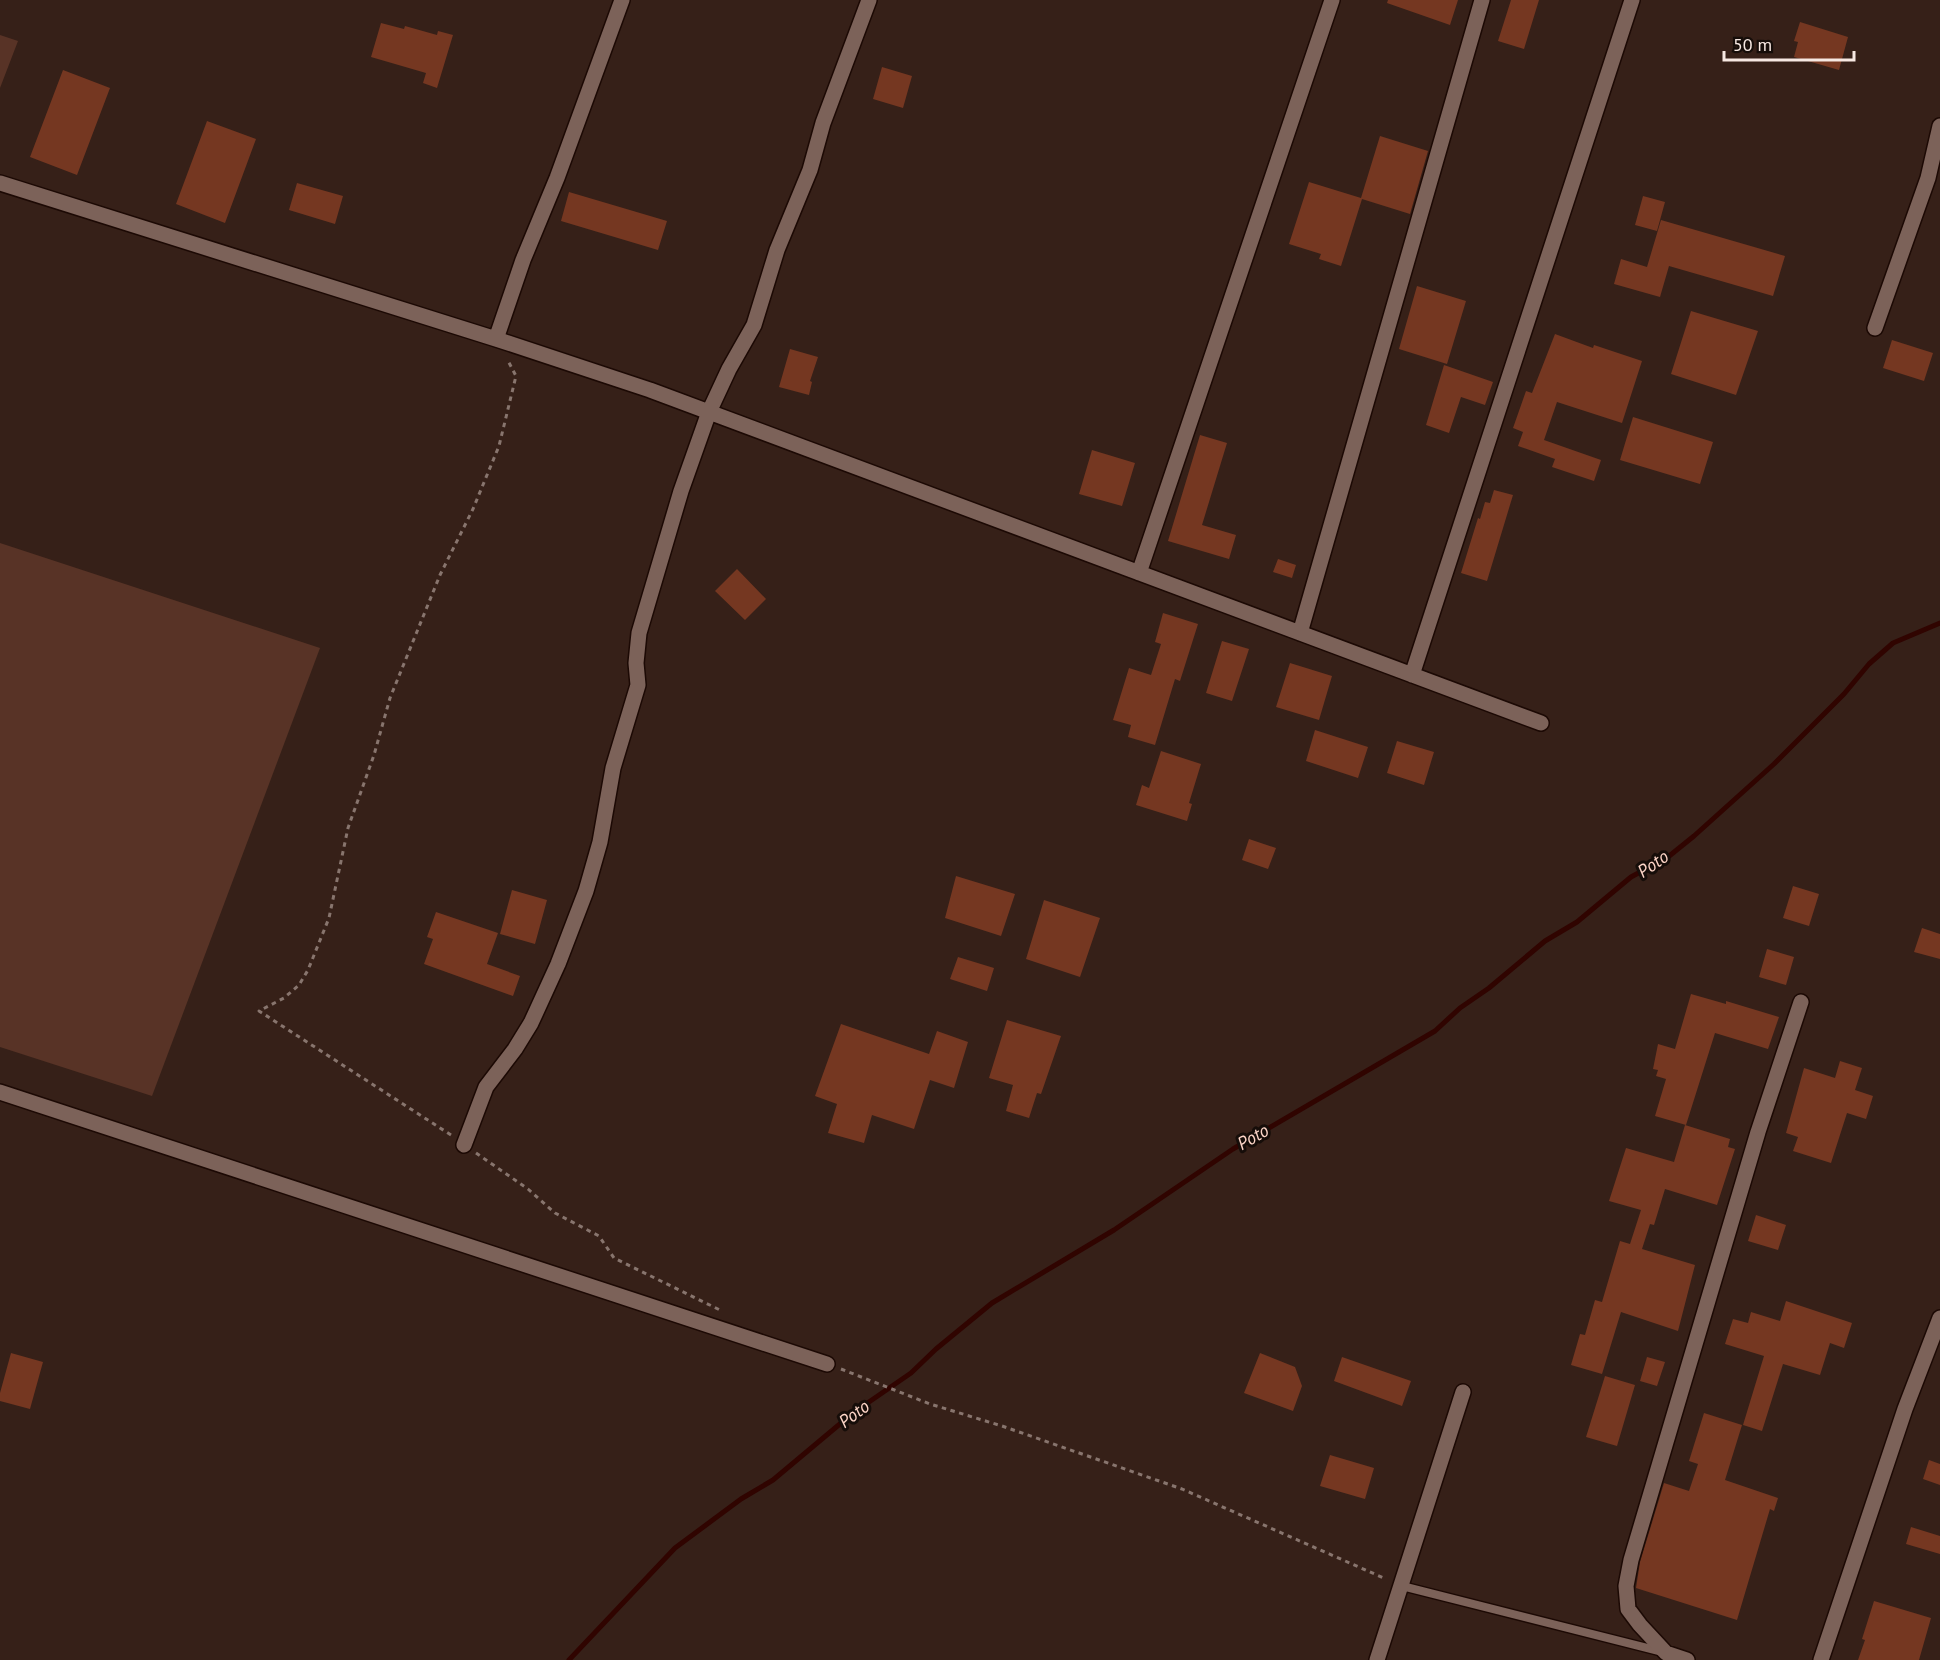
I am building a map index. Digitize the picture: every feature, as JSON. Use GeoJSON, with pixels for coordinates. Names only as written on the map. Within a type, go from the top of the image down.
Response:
{"type":"FeatureCollection","features":[{"type":"Feature","properties":{"kind":"street"},"geometry":{"type":"LineString","coordinates":[[496,339],[523,260],[557,178],[622,0]]}},
{"type":"Feature","properties":{"kind":"street"},"geometry":{"type":"LineString","coordinates":[[464,1145],[486,1087],[515,1049],[531,1023],[558,964],[585,891],[600,842],[613,768],[638,685],[636,663],[639,633],[681,491],[709,411],[754,325],[777,250],[810,170],[823,123],[869,0]]}},
{"type":"Feature","properties":{"kind":"street"},"geometry":{"type":"LineString","coordinates":[[1139,573],[1332,0]]}},
{"type":"Feature","properties":{"kind":"street"},"geometry":{"type":"LineString","coordinates":[[1300,633],[1482,0]]}},
{"type":"Feature","properties":{"kind":"street"},"geometry":{"type":"LineString","coordinates":[[1412,675],[1632,0]]}},
{"type":"Feature","properties":{"kind":"street"},"geometry":{"type":"LineString","coordinates":[[1875,328],[1928,178],[1940,126]]}},
{"type":"Feature","properties":{"kind":"street"},"geometry":{"type":"LineString","coordinates":[[0,183],[496,339],[650,390],[1541,723]]}},
{"type":"Feature","properties":{"kind":"street"},"geometry":{"type":"LineString","coordinates":[[1687,1660],[1666,1653],[1640,1625],[1628,1609],[1626,1586],[1631,1560],[1758,1132],[1801,1002]]}},
{"type":"Feature","properties":{"kind":"street"},"geometry":{"type":"LineString","coordinates":[[0,1092],[827,1364]]}},
{"type":"Feature","properties":{"kind":"street"},"geometry":{"type":"LineString","coordinates":[[1821,1660],[1905,1409],[1940,1318]]}},
{"type":"Feature","properties":{"kind":"street"},"geometry":{"type":"LineString","coordinates":[[1377,1660],[1463,1392]]}},
{"type":"Feature","properties":{"kind":"lane"},"geometry":{"type":"LineString","coordinates":[[1402,1586],[1666,1653]]}},
{"type":"Feature","properties":{"kind":"path"},"geometry":{"type":"LineString","coordinates":[[496,339],[516,376],[499,446],[473,509],[440,575],[390,698],[374,755],[348,828],[329,918],[308,970],[299,985],[285,998],[260,1011],[464,1145],[528,1189],[555,1213],[599,1236],[614,1258],[722,1311]]}},
{"type":"Feature","properties":{"kind":"path"},"geometry":{"type":"LineString","coordinates":[[827,1364],[930,1404],[1002,1426],[1182,1489],[1402,1586]]}},
{"type":"Feature","properties":{"kind":"shaded area"},"geometry":{"type":"Polygon","coordinates":[[[0,35],[18,41],[0,88],[0,35]]]}},
{"type":"Feature","properties":{"kind":"shaded area"},"geometry":{"type":"Polygon","coordinates":[[[0,543],[320,648],[152,1096],[0,1047],[0,543]]]}},
{"type":"Feature","properties":{"kind":"building"},"geometry":{"type":"Polygon","coordinates":[[[1388,0],[1458,0],[1450,25],[1387,3],[1388,0]]]}},
{"type":"Feature","properties":{"kind":"building"},"geometry":{"type":"Polygon","coordinates":[[[1511,0],[1539,0],[1524,49],[1498,41],[1511,0]]]}},
{"type":"Feature","properties":{"kind":"building"},"geometry":{"type":"Polygon","coordinates":[[[1800,22],[1848,37],[1839,70],[1794,57],[1798,42],[1794,41],[1800,22]]]}},
{"type":"Feature","properties":{"kind":"building"},"geometry":{"type":"Polygon","coordinates":[[[381,23],[404,29],[405,26],[437,35],[438,31],[453,35],[437,88],[423,83],[426,73],[371,57],[381,23]]]}},
{"type":"Feature","properties":{"kind":"building"},"geometry":{"type":"Polygon","coordinates":[[[882,67],[912,76],[903,108],[873,99],[882,67]]]}},
{"type":"Feature","properties":{"kind":"building"},"geometry":{"type":"Polygon","coordinates":[[[63,70],[110,88],[77,175],[30,157],[63,70]]]}},
{"type":"Feature","properties":{"kind":"building"},"geometry":{"type":"Polygon","coordinates":[[[207,121],[256,139],[225,223],[176,204],[207,121]]]}},
{"type":"Feature","properties":{"kind":"building"},"geometry":{"type":"Polygon","coordinates":[[[1380,136],[1428,151],[1410,214],[1362,199],[1341,266],[1319,259],[1321,254],[1289,244],[1309,182],[1361,198],[1380,136]]]}},
{"type":"Feature","properties":{"kind":"building"},"geometry":{"type":"Polygon","coordinates":[[[297,183],[343,196],[335,224],[289,210],[297,183]]]}},
{"type":"Feature","properties":{"kind":"building"},"geometry":{"type":"Polygon","coordinates":[[[569,192],[667,221],[658,250],[561,221],[569,192]]]}},
{"type":"Feature","properties":{"kind":"building"},"geometry":{"type":"Polygon","coordinates":[[[1643,196],[1665,202],[1657,231],[1635,225],[1643,196]]]}},
{"type":"Feature","properties":{"kind":"building"},"geometry":{"type":"Polygon","coordinates":[[[1661,220],[1785,256],[1773,296],[1669,266],[1660,297],[1614,284],[1621,259],[1647,267],[1661,220]]]}},
{"type":"Feature","properties":{"kind":"building"},"geometry":{"type":"Polygon","coordinates":[[[1417,286],[1466,301],[1447,364],[1399,349],[1417,286]]]}},
{"type":"Feature","properties":{"kind":"building"},"geometry":{"type":"Polygon","coordinates":[[[1691,311],[1758,331],[1736,395],[1671,374],[1691,311]]]}},
{"type":"Feature","properties":{"kind":"building"},"geometry":{"type":"Polygon","coordinates":[[[1555,334],[1593,348],[1594,345],[1642,361],[1622,423],[1557,402],[1544,440],[1601,460],[1594,481],[1552,467],[1555,459],[1518,446],[1523,432],[1513,428],[1526,391],[1532,393],[1555,334]]]}},
{"type":"Feature","properties":{"kind":"building"},"geometry":{"type":"Polygon","coordinates":[[[1892,340],[1933,353],[1924,381],[1883,368],[1892,340]]]}},
{"type":"Feature","properties":{"kind":"building"},"geometry":{"type":"Polygon","coordinates":[[[790,349],[818,357],[810,381],[812,382],[809,395],[779,387],[790,349]]]}},
{"type":"Feature","properties":{"kind":"building"},"geometry":{"type":"Polygon","coordinates":[[[1444,365],[1493,382],[1485,405],[1461,397],[1449,433],[1426,425],[1444,365]]]}},
{"type":"Feature","properties":{"kind":"building"},"geometry":{"type":"Polygon","coordinates":[[[1633,417],[1713,442],[1700,484],[1620,460],[1633,417]]]}},
{"type":"Feature","properties":{"kind":"building"},"geometry":{"type":"Polygon","coordinates":[[[1200,435],[1227,443],[1202,525],[1236,535],[1229,559],[1168,541],[1200,435]]]}},
{"type":"Feature","properties":{"kind":"building"},"geometry":{"type":"Polygon","coordinates":[[[1092,450],[1135,463],[1122,506],[1079,494],[1092,450]]]}},
{"type":"Feature","properties":{"kind":"building"},"geometry":{"type":"Polygon","coordinates":[[[1494,490],[1513,495],[1487,581],[1461,573],[1478,518],[1480,519],[1485,502],[1490,503],[1494,490]]]}},
{"type":"Feature","properties":{"kind":"building"},"geometry":{"type":"Polygon","coordinates":[[[1278,559],[1296,565],[1292,578],[1273,572],[1278,559]]]}},
{"type":"Feature","properties":{"kind":"building"},"geometry":{"type":"Polygon","coordinates":[[[737,569],[766,599],[745,620],[715,591],[737,569]]]}},
{"type":"Feature","properties":{"kind":"building"},"geometry":{"type":"Polygon","coordinates":[[[1163,613],[1198,624],[1180,681],[1175,679],[1155,745],[1128,737],[1131,725],[1113,720],[1129,668],[1151,675],[1161,644],[1155,642],[1163,613]]]}},
{"type":"Feature","properties":{"kind":"building"},"geometry":{"type":"Polygon","coordinates":[[[1222,641],[1249,649],[1232,701],[1206,693],[1222,641]]]}},
{"type":"Feature","properties":{"kind":"building"},"geometry":{"type":"Polygon","coordinates":[[[1290,663],[1332,676],[1319,720],[1276,707],[1290,663]]]}},
{"type":"Feature","properties":{"kind":"building"},"geometry":{"type":"Polygon","coordinates":[[[1315,730],[1368,747],[1358,778],[1306,761],[1315,730]]]}},
{"type":"Feature","properties":{"kind":"building"},"geometry":{"type":"Polygon","coordinates":[[[1397,741],[1434,752],[1424,785],[1387,773],[1397,741]]]}},
{"type":"Feature","properties":{"kind":"building"},"geometry":{"type":"Polygon","coordinates":[[[1161,751],[1201,764],[1189,803],[1192,804],[1187,821],[1136,805],[1142,785],[1149,788],[1161,751]]]}},
{"type":"Feature","properties":{"kind":"building"},"geometry":{"type":"Polygon","coordinates":[[[1249,839],[1276,848],[1268,869],[1242,860],[1249,839]]]}},
{"type":"Feature","properties":{"kind":"building"},"geometry":{"type":"Polygon","coordinates":[[[956,876],[1015,894],[1001,936],[945,918],[956,876]]]}},
{"type":"Feature","properties":{"kind":"building"},"geometry":{"type":"Polygon","coordinates":[[[1793,886],[1819,894],[1809,926],[1783,918],[1793,886]]]}},
{"type":"Feature","properties":{"kind":"building"},"geometry":{"type":"Polygon","coordinates":[[[512,890],[547,900],[535,944],[500,934],[512,890]]]}},
{"type":"Feature","properties":{"kind":"building"},"geometry":{"type":"Polygon","coordinates":[[[1044,900],[1100,918],[1080,977],[1026,959],[1044,900]]]}},
{"type":"Feature","properties":{"kind":"building"},"geometry":{"type":"Polygon","coordinates":[[[436,912],[498,933],[487,964],[520,976],[513,996],[424,964],[433,939],[427,937],[436,912]]]}},
{"type":"Feature","properties":{"kind":"building"},"geometry":{"type":"Polygon","coordinates":[[[1922,928],[1940,934],[1940,959],[1914,952],[1922,928]]]}},
{"type":"Feature","properties":{"kind":"building"},"geometry":{"type":"Polygon","coordinates":[[[1767,949],[1794,957],[1786,985],[1759,977],[1767,949]]]}},
{"type":"Feature","properties":{"kind":"building"},"geometry":{"type":"Polygon","coordinates":[[[958,957],[994,968],[987,991],[950,979],[958,957]]]}},
{"type":"Feature","properties":{"kind":"building"},"geometry":{"type":"Polygon","coordinates":[[[1691,994],[1726,1004],[1726,1001],[1779,1017],[1768,1049],[1715,1033],[1686,1125],[1655,1116],[1666,1079],[1656,1076],[1658,1070],[1653,1069],[1658,1044],[1675,1049],[1691,994]]]}},
{"type":"Feature","properties":{"kind":"building"},"geometry":{"type":"Polygon","coordinates":[[[1007,1020],[1061,1036],[1041,1094],[1037,1093],[1029,1118],[1006,1111],[1013,1085],[989,1078],[1007,1020]]]}},
{"type":"Feature","properties":{"kind":"building"},"geometry":{"type":"Polygon","coordinates":[[[841,1024],[929,1054],[937,1031],[968,1042],[954,1088],[930,1080],[914,1129],[872,1115],[864,1143],[828,1133],[837,1104],[815,1096],[841,1024]]]}},
{"type":"Feature","properties":{"kind":"building"},"geometry":{"type":"Polygon","coordinates":[[[1840,1061],[1862,1068],[1855,1090],[1873,1096],[1866,1119],[1847,1113],[1831,1163],[1793,1151],[1798,1137],[1786,1133],[1804,1068],[1835,1078],[1840,1061]]]}},
{"type":"Feature","properties":{"kind":"building"},"geometry":{"type":"Polygon","coordinates":[[[1685,1125],[1730,1139],[1728,1147],[1735,1149],[1717,1205],[1665,1189],[1654,1225],[1650,1224],[1642,1249],[1695,1265],[1678,1331],[1621,1312],[1602,1374],[1571,1365],[1580,1334],[1585,1335],[1595,1300],[1602,1302],[1620,1241],[1630,1244],[1641,1210],[1609,1201],[1626,1148],[1674,1162],[1685,1125]]]}},
{"type":"Feature","properties":{"kind":"building"},"geometry":{"type":"Polygon","coordinates":[[[1756,1215],[1786,1225],[1778,1250],[1748,1241],[1756,1215]]]}},
{"type":"Feature","properties":{"kind":"building"},"geometry":{"type":"Polygon","coordinates":[[[1786,1301],[1852,1323],[1844,1348],[1830,1343],[1820,1375],[1783,1364],[1762,1431],[1743,1425],[1764,1356],[1725,1344],[1733,1319],[1748,1323],[1751,1312],[1780,1321],[1786,1301]]]}},
{"type":"Feature","properties":{"kind":"building"},"geometry":{"type":"Polygon","coordinates":[[[11,1353],[43,1362],[30,1409],[0,1401],[11,1353]]]}},
{"type":"Feature","properties":{"kind":"building"},"geometry":{"type":"Polygon","coordinates":[[[1260,1353],[1295,1367],[1302,1386],[1293,1411],[1244,1393],[1260,1353]]]}},
{"type":"Feature","properties":{"kind":"building"},"geometry":{"type":"Polygon","coordinates":[[[1342,1357],[1411,1381],[1402,1406],[1334,1381],[1342,1357]]]}},
{"type":"Feature","properties":{"kind":"building"},"geometry":{"type":"Polygon","coordinates":[[[1647,1357],[1665,1362],[1657,1386],[1640,1381],[1647,1357]]]}},
{"type":"Feature","properties":{"kind":"building"},"geometry":{"type":"Polygon","coordinates":[[[1605,1376],[1635,1385],[1617,1446],[1586,1437],[1605,1376]]]}},
{"type":"Feature","properties":{"kind":"building"},"geometry":{"type":"Polygon","coordinates":[[[1704,1413],[1742,1425],[1725,1480],[1778,1498],[1774,1511],[1770,1509],[1737,1620],[1636,1588],[1640,1562],[1664,1483],[1689,1491],[1698,1464],[1689,1461],[1704,1413]]]}},
{"type":"Feature","properties":{"kind":"building"},"geometry":{"type":"Polygon","coordinates":[[[1330,1455],[1374,1468],[1365,1499],[1320,1486],[1330,1455]]]}},
{"type":"Feature","properties":{"kind":"building"},"geometry":{"type":"Polygon","coordinates":[[[1929,1460],[1940,1464],[1940,1485],[1923,1479],[1929,1460]]]}},
{"type":"Feature","properties":{"kind":"building"},"geometry":{"type":"Polygon","coordinates":[[[1911,1527],[1940,1536],[1940,1554],[1906,1544],[1911,1527]]]}},
{"type":"Feature","properties":{"kind":"building"},"geometry":{"type":"Polygon","coordinates":[[[1874,1601],[1931,1618],[1919,1660],[1858,1660],[1874,1601]]]}},
{"type":"Feature","properties":{"kind":"waterway","name":"Poto"},"geometry":{"type":"LineString","coordinates":[[569,1660],[675,1548],[741,1499],[773,1480],[853,1413],[911,1373],[936,1349],[992,1303],[1114,1230],[1233,1149],[1435,1031],[1460,1008],[1489,988],[1545,941],[1577,922],[1631,877],[1668,857],[1694,836],[1774,764],[1844,694],[1869,664],[1893,643],[1940,623]]}}]}
